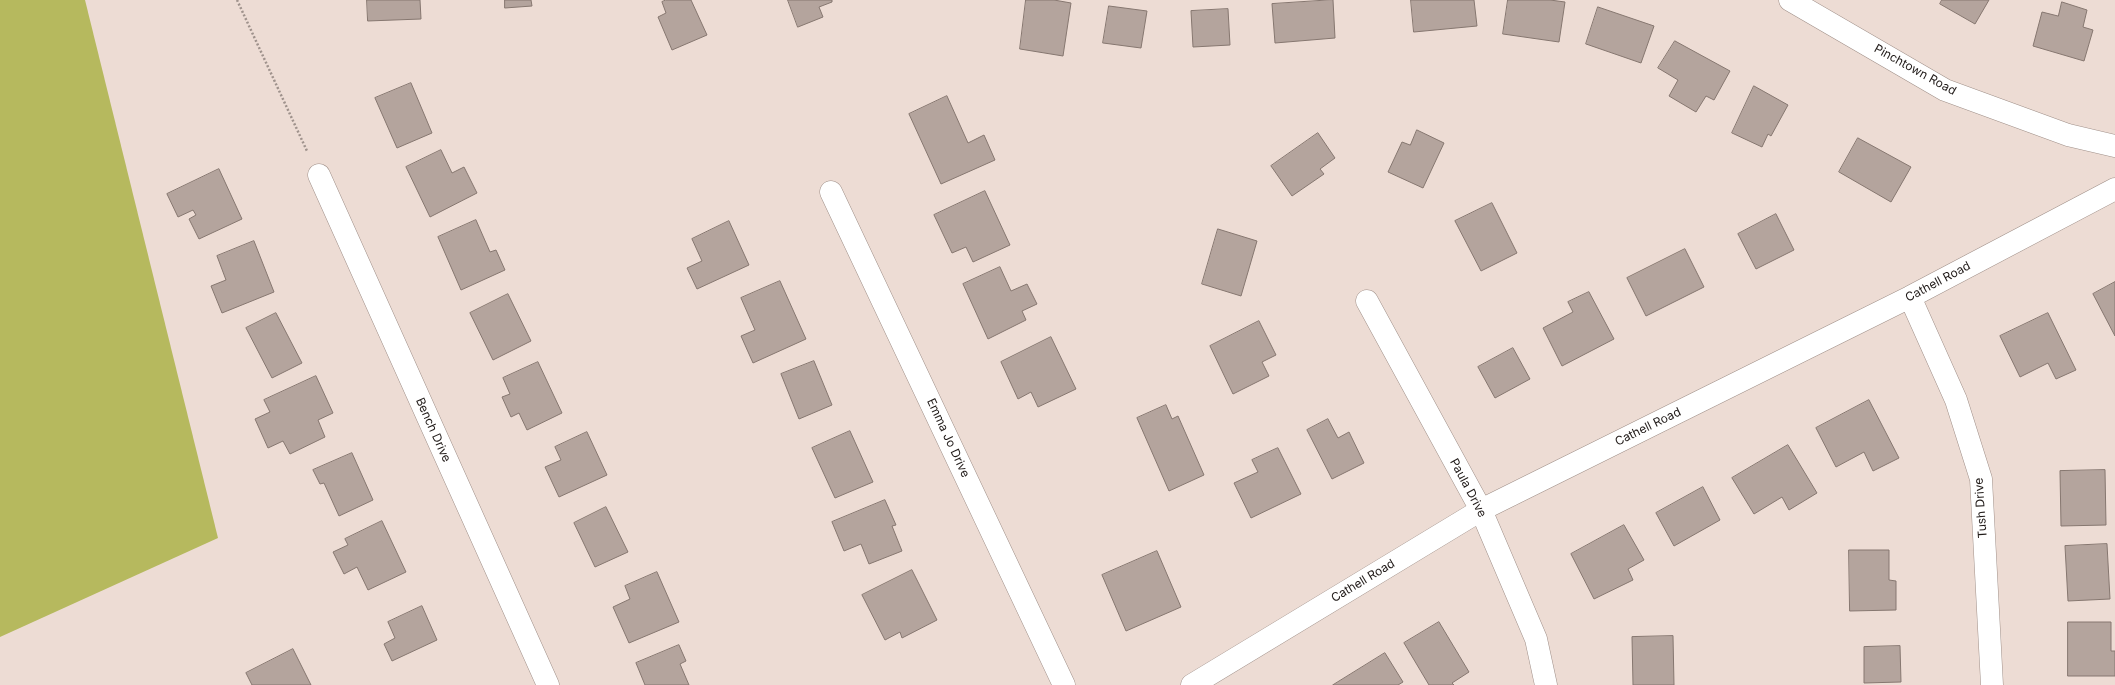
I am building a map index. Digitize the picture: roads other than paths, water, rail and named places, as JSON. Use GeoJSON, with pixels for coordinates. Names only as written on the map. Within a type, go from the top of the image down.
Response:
{"type":"FeatureCollection","features":[{"type":"Feature","properties":{"kind":"street","name":"Pinchtown Road"},"geometry":{"type":"LineString","coordinates":[[1790,0],[1945,90],[2068,135],[2115,146]]}},
{"type":"Feature","properties":{"kind":"street","name":"Bench Drive"},"geometry":{"type":"LineString","coordinates":[[318,175],[543,684]]}},
{"type":"Feature","properties":{"kind":"street","name":"Cathell Road"},"geometry":{"type":"LineString","coordinates":[[1192,685],[1481,510],[1910,297],[2115,189]]}},
{"type":"Feature","properties":{"kind":"street","name":"Emma Jo Drive"},"geometry":{"type":"LineString","coordinates":[[831,192],[1064,685]]}},
{"type":"Feature","properties":{"kind":"street","name":"Tush Drive"},"geometry":{"type":"LineString","coordinates":[[1910,297],[1956,400],[1981,479],[1992,685]]}},
{"type":"Feature","properties":{"kind":"street","name":"Paula Drive"},"geometry":{"type":"LineString","coordinates":[[1367,301],[1481,510],[1536,639],[1546,685]]}}]}
